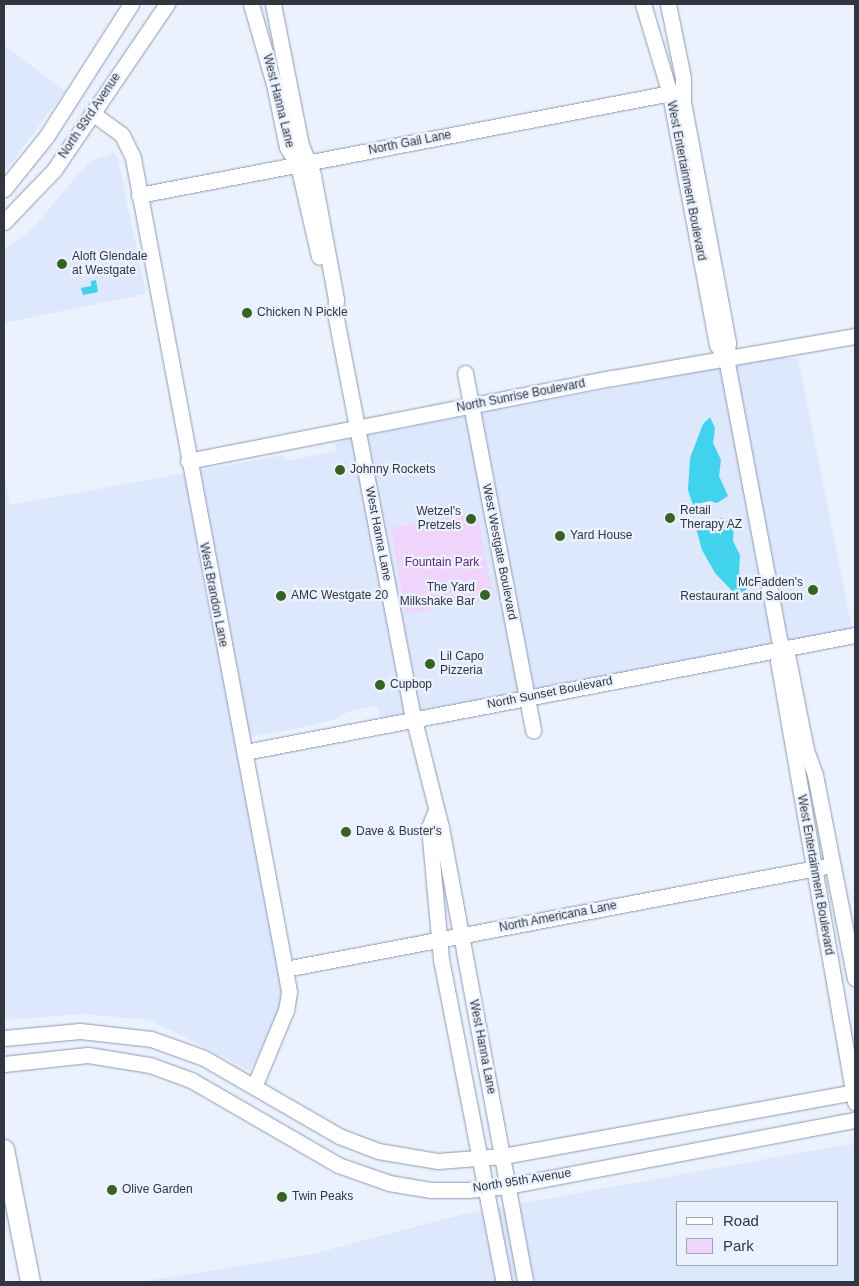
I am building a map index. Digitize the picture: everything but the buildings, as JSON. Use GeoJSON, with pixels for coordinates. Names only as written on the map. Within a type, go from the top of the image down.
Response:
{"type":"FeatureCollection","features":[{"type":"Feature","properties":{"kind":"main road"},"geometry":{"type":"LineString","coordinates":[[4,1149],[30,1282]]}},
{"type":"Feature","properties":{"kind":"street","name":"North 93rd Avenue"},"geometry":{"type":"LineString","coordinates":[[4,188],[46,137],[131,4]]}},
{"type":"Feature","properties":{"kind":"street","name":"North 93rd Avenue"},"geometry":{"type":"LineString","coordinates":[[4,222],[42,185],[168,4]]}},
{"type":"Feature","properties":{"kind":"street","name":"West Hanna Lane"},"geometry":{"type":"LineString","coordinates":[[252,4],[271,70],[287,148],[304,164]]}},
{"type":"Feature","properties":{"kind":"street","name":"West Hanna Lane"},"geometry":{"type":"LineString","coordinates":[[273,4],[304,164],[336,299],[335,313],[415,719],[461,936],[525,1282]]}},
{"type":"Feature","properties":{"kind":"street","name":"West Entertainment Boulevard"},"geometry":{"type":"LineString","coordinates":[[643,4],[675,93],[728,343],[726,358],[782,649],[788,659],[806,750],[815,775],[855,978]]}},
{"type":"Feature","properties":{"kind":"street","name":"West Entertainment Boulevard"},"geometry":{"type":"LineString","coordinates":[[668,4],[684,78],[675,93]]}},
{"type":"Feature","properties":{"kind":"street","name":"North Gail Lane"},"geometry":{"type":"LineString","coordinates":[[139,194],[675,93]]}},
{"type":"Feature","properties":{"kind":"street","name":"West Brandon Lane"},"geometry":{"type":"LineString","coordinates":[[92,113],[115,128],[126,142],[133,158],[188,461],[245,752],[289,992],[286,1010],[254,1087]]}},
{"type":"Feature","properties":{"kind":"street","name":"North Sunrise Boulevard"},"geometry":{"type":"LineString","coordinates":[[188,461],[726,358],[855,336]]}},
{"type":"Feature","properties":{"kind":"street","name":"West Westgate Boulevard"},"geometry":{"type":"LineString","coordinates":[[465,373],[533,731]]}},
{"type":"Feature","properties":{"kind":"street","name":"North Sunset Boulevard"},"geometry":{"type":"LineString","coordinates":[[245,752],[855,635]]}},
{"type":"Feature","properties":{"kind":"street","name":"West Entertainment Boulevard"},"geometry":{"type":"LineString","coordinates":[[782,649],[778,660],[855,1095]]}},
{"type":"Feature","properties":{"kind":"street","name":"West Hanna Lane"},"geometry":{"type":"LineString","coordinates":[[436,813],[429,827],[442,940],[441,959],[504,1282]]}},
{"type":"Feature","properties":{"kind":"street","name":"North Americana Lane"},"geometry":{"type":"LineString","coordinates":[[285,969],[832,865]]}},
{"type":"Feature","properties":{"kind":"street"},"geometry":{"type":"LineString","coordinates":[[4,1038],[80,1031],[151,1039],[195,1054],[339,1136],[378,1151],[438,1161],[479,1160],[855,1095]]}},
{"type":"Feature","properties":{"kind":"street","name":"North 95th Avenue"},"geometry":{"type":"LineString","coordinates":[[4,1064],[88,1055],[150,1065],[191,1080],[316,1154],[364,1175],[431,1190],[485,1189],[508,1186],[855,1120]]}},
{"type":"Feature","properties":{"kind":"shaded area"},"geometry":{"type":"Polygon","coordinates":[[[4,45],[65,91],[4,173],[4,45]]]}},
{"type":"Feature","properties":{"kind":"shaded area"},"geometry":{"type":"Polygon","coordinates":[[[114,153],[118,158],[146,294],[4,323],[4,249],[30,231],[90,161],[114,153]]]}},
{"type":"Feature","properties":{"kind":"shaded area"},"geometry":{"type":"Polygon","coordinates":[[[770,358],[798,358],[852,629],[380,718],[377,706],[350,711],[336,719],[295,729],[235,740],[283,986],[282,1003],[276,1021],[250,1071],[150,1020],[82,1014],[4,1020],[4,475],[10,505],[284,455],[285,461],[336,451],[335,443],[347,439],[770,358]]]}},
{"type":"Feature","properties":{"kind":"shaded area"},"geometry":{"type":"Polygon","coordinates":[[[855,1143],[855,1282],[139,1282],[308,1255],[468,1213],[855,1143]]]}},
{"type":"Feature","properties":{"kind":"green space","name":"Fountain Park"},"geometry":{"type":"Polygon","coordinates":[[[477,512],[493,599],[406,614],[391,528],[477,512]]]}},
{"type":"Feature","properties":{"kind":"water"},"geometry":{"type":"Polygon","coordinates":[[[96,280],[98,292],[83,295],[81,288],[91,286],[91,281],[96,280]]]}},
{"type":"Feature","properties":{"kind":"water"},"geometry":{"type":"Polygon","coordinates":[[[710,417],[715,428],[713,443],[721,460],[719,476],[728,496],[717,503],[710,501],[693,505],[688,490],[690,458],[703,424],[710,417]]]}},
{"type":"Feature","properties":{"kind":"water"},"geometry":{"type":"Polygon","coordinates":[[[721,518],[734,522],[733,541],[740,555],[739,574],[747,589],[737,596],[715,573],[702,550],[696,528],[701,523],[715,522],[721,518]]]}},
{"type":"Feature","properties":{"kind":"place","name":"Aloft Glendale at Westgate"},"geometry":{"type":"Point","coordinates":[62,264]}},
{"type":"Feature","properties":{"kind":"place","name":"Chicken N Pickle"},"geometry":{"type":"Point","coordinates":[247,313]}},
{"type":"Feature","properties":{"kind":"place","name":"Johnny Rockets"},"geometry":{"type":"Point","coordinates":[340,470]}},
{"type":"Feature","properties":{"kind":"place","name":"Retail Therapy AZ"},"geometry":{"type":"Point","coordinates":[670,518]}},
{"type":"Feature","properties":{"kind":"place","name":"Wetzel's Pretzels"},"geometry":{"type":"Point","coordinates":[471,519]}},
{"type":"Feature","properties":{"kind":"place","name":"Yard House"},"geometry":{"type":"Point","coordinates":[560,536]}},
{"type":"Feature","properties":{"kind":"place","name":"McFadden's Restaurant and Saloon"},"geometry":{"type":"Point","coordinates":[813,590]}},
{"type":"Feature","properties":{"kind":"place","name":"The Yard Milkshake Bar"},"geometry":{"type":"Point","coordinates":[485,595]}},
{"type":"Feature","properties":{"kind":"place","name":"AMC Westgate 20"},"geometry":{"type":"Point","coordinates":[281,596]}},
{"type":"Feature","properties":{"kind":"place","name":"Lil Capo Pizzeria"},"geometry":{"type":"Point","coordinates":[430,664]}},
{"type":"Feature","properties":{"kind":"place","name":"Cupbop"},"geometry":{"type":"Point","coordinates":[380,685]}},
{"type":"Feature","properties":{"kind":"place","name":"Dave & Buster's"},"geometry":{"type":"Point","coordinates":[346,832]}},
{"type":"Feature","properties":{"kind":"place","name":"Olive Garden"},"geometry":{"type":"Point","coordinates":[112,1190]}},
{"type":"Feature","properties":{"kind":"place","name":"Twin Peaks"},"geometry":{"type":"Point","coordinates":[282,1197]}}]}
